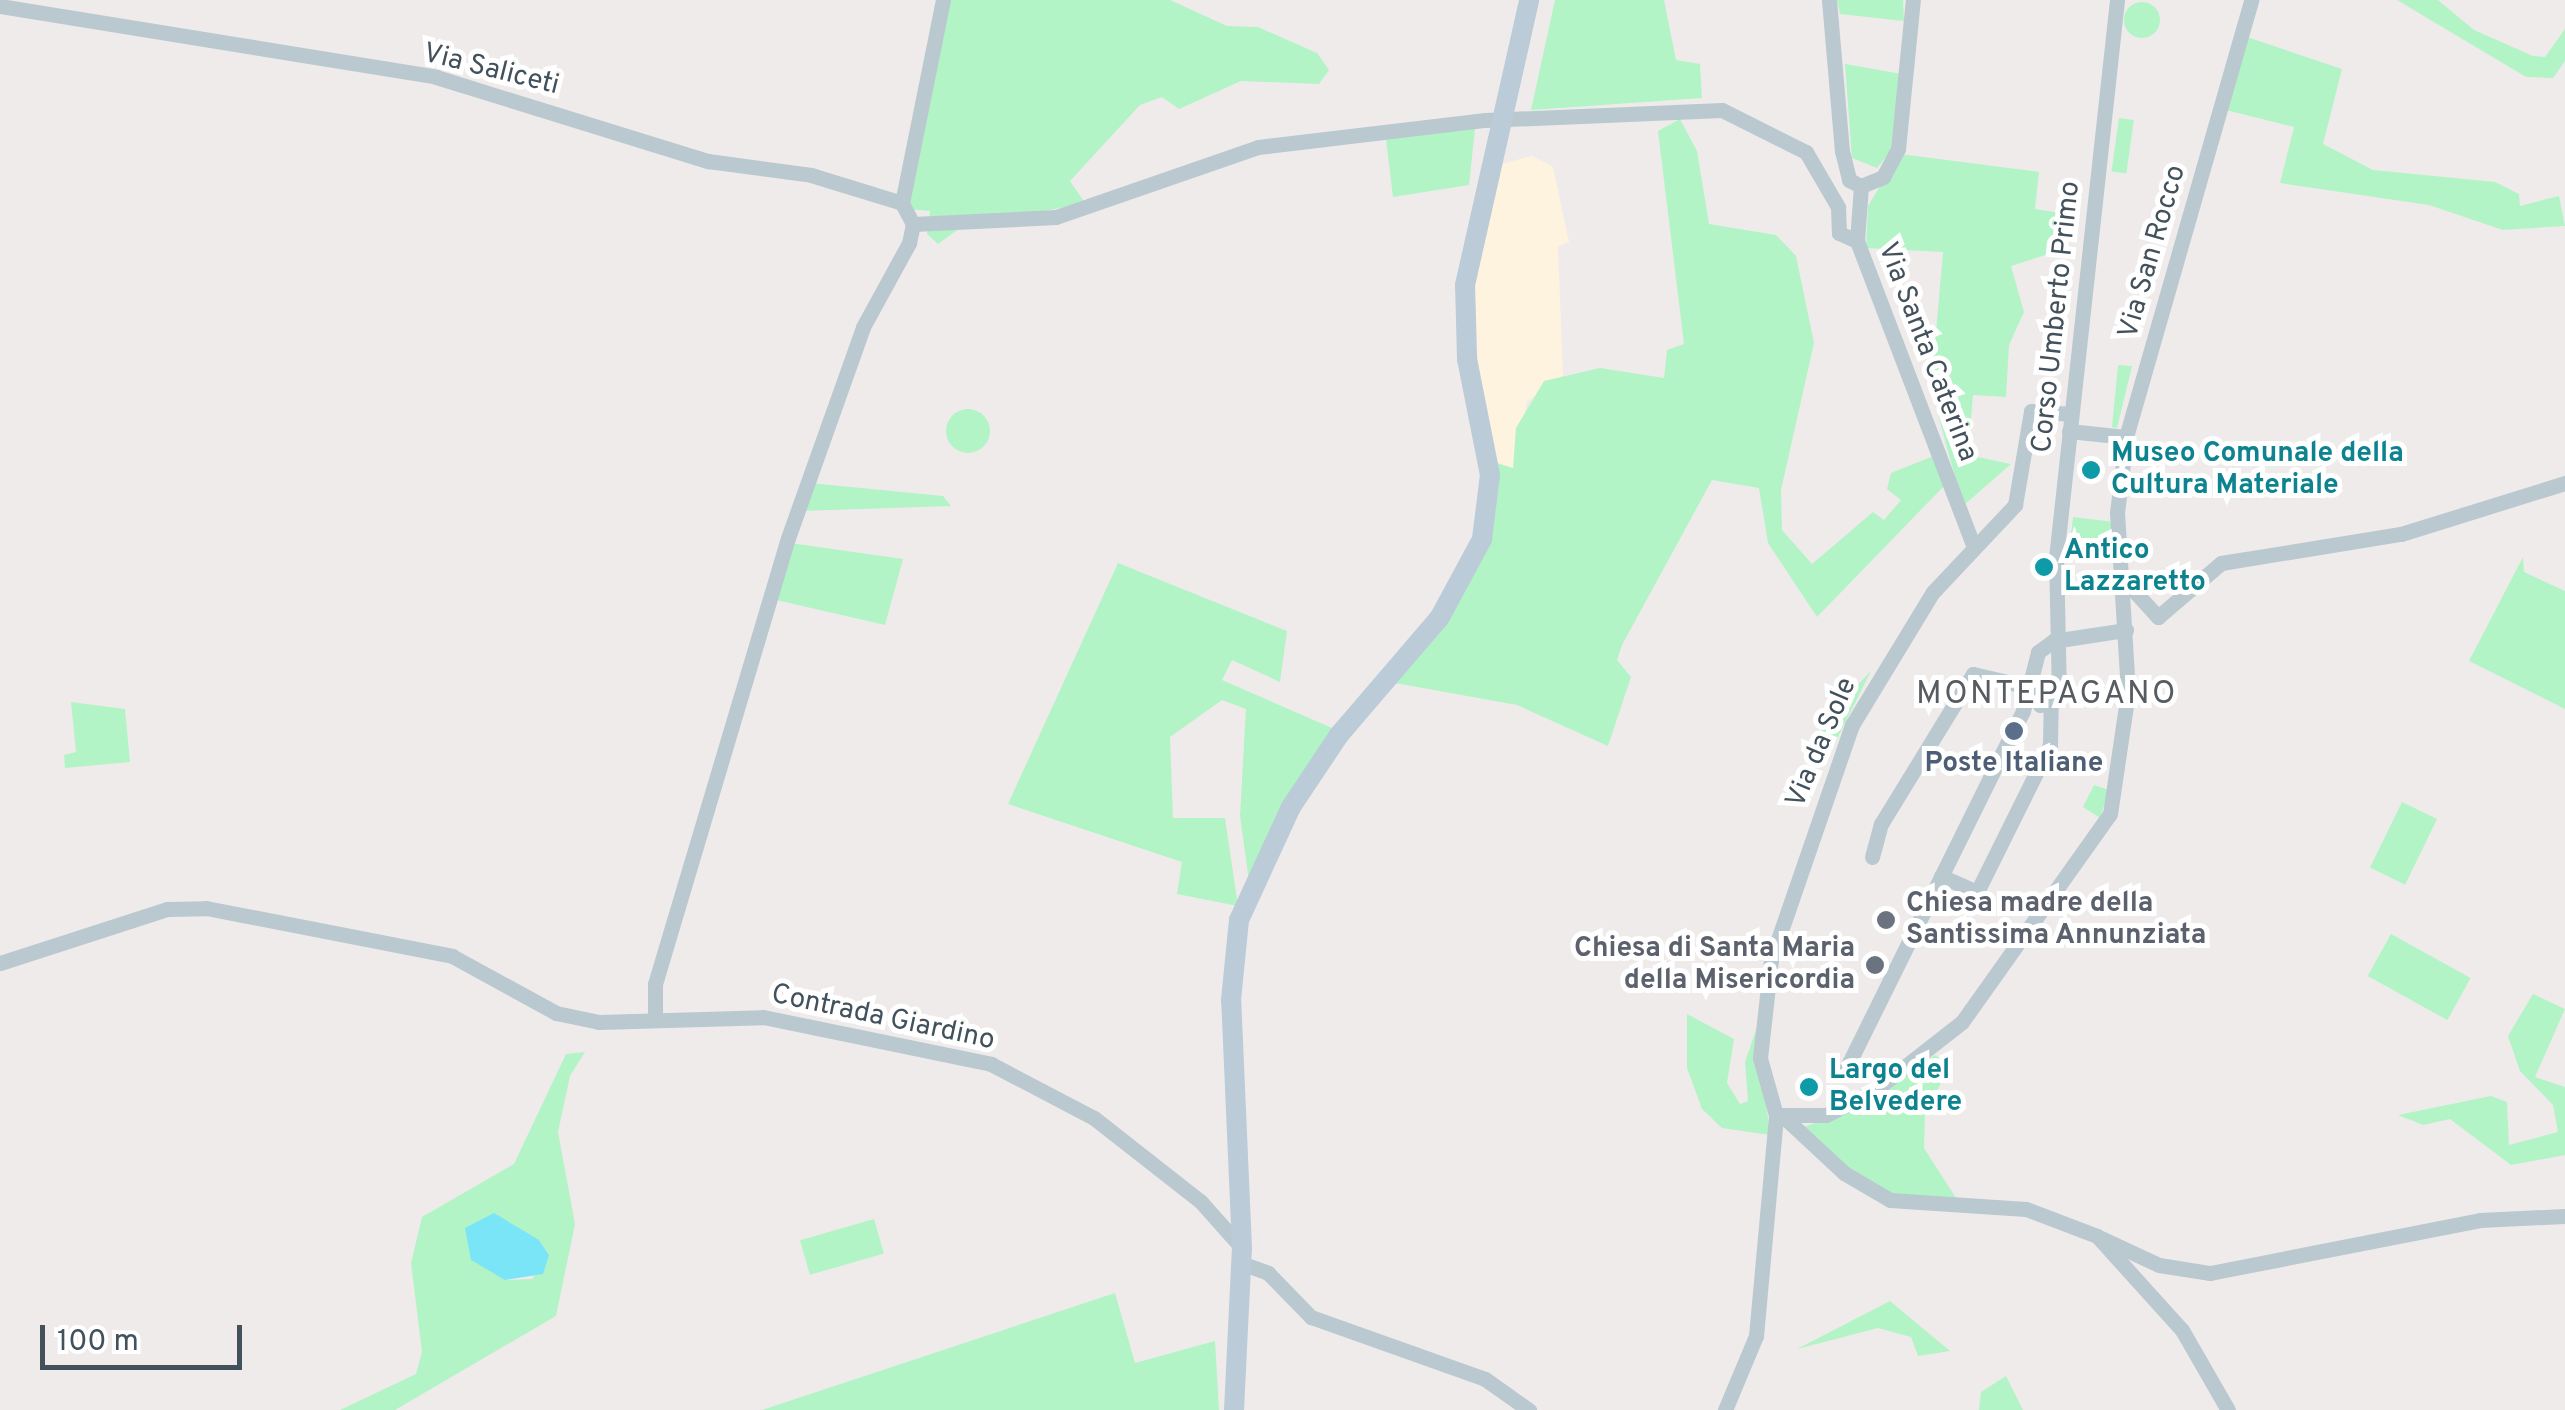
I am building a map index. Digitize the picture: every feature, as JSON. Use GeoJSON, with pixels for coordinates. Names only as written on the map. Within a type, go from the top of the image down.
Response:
{"type":"FeatureCollection","features":[{"type":"Feature","properties":{"kind":"main road"},"geometry":{"type":"LineString","coordinates":[[1234,1410],[1241,1256],[1230,1118],[1239,920],[1292,807],[1338,735],[1440,617],[1482,539],[1490,474],[1467,359],[1465,285],[1528,0]]}},
{"type":"Feature","properties":{"kind":"street"},"geometry":{"type":"LineString","coordinates":[[913,224],[902,203],[943,0]]}},
{"type":"Feature","properties":{"kind":"street","name":"Via Santa Caterina"},"geometry":{"type":"LineString","coordinates":[[1829,0],[1842,151],[1849,180],[1860,186],[1857,241],[1973,544]]}},
{"type":"Feature","properties":{"kind":"street"},"geometry":{"type":"LineString","coordinates":[[1860,186],[1882,177],[1898,149],[1913,0]]}},
{"type":"Feature","properties":{"kind":"street","name":"Corso Umberto Primo"},"geometry":{"type":"LineString","coordinates":[[1941,876],[1976,892],[2050,745],[2051,706],[2060,682],[2053,641],[2070,423],[2117,0]]}},
{"type":"Feature","properties":{"kind":"street","name":"Via San Rocco"},"geometry":{"type":"LineString","coordinates":[[1781,1118],[1826,1114],[1912,1064],[1962,1022],[2026,938],[2117,793],[2126,630],[2118,520],[2126,437],[2251,0]]}},
{"type":"Feature","properties":{"kind":"street","name":"Via Saliceti"},"geometry":{"type":"LineString","coordinates":[[0,6],[436,77],[708,161],[811,175],[902,203]]}},
{"type":"Feature","properties":{"kind":"street"},"geometry":{"type":"LineString","coordinates":[[913,224],[1056,217],[1258,147],[1502,122],[1722,110],[1748,118],[1806,152],[1838,207],[1838,233],[1857,241]]}},
{"type":"Feature","properties":{"kind":"street"},"geometry":{"type":"LineString","coordinates":[[655,1018],[654,984],[760,626],[863,326],[913,224]]}},
{"type":"Feature","properties":{"kind":"street","name":"Via da Sole"},"geometry":{"type":"LineString","coordinates":[[1781,1118],[1760,1058],[1771,960],[1818,811],[1874,682],[1973,544],[2016,505],[2030,412],[2070,423]]}},
{"type":"Feature","properties":{"kind":"street"},"geometry":{"type":"LineString","coordinates":[[2070,423],[2126,437]]}},
{"type":"Feature","properties":{"kind":"street"},"geometry":{"type":"LineString","coordinates":[[2123,578],[2158,616],[2221,563],[2318,552],[2562,490]]}},
{"type":"Feature","properties":{"kind":"street"},"geometry":{"type":"LineString","coordinates":[[1846,1069],[2013,727],[2038,652],[2053,641],[2126,630]]}},
{"type":"Feature","properties":{"kind":"street"},"geometry":{"type":"LineString","coordinates":[[1872,857],[1875,836],[1973,674],[2027,687]]}},
{"type":"Feature","properties":{"kind":"street"},"geometry":{"type":"LineString","coordinates":[[2027,687],[2033,700],[2051,706]]}},
{"type":"Feature","properties":{"kind":"street","name":"Contrada Giardino"},"geometry":{"type":"LineString","coordinates":[[0,962],[168,909],[206,908],[452,956],[556,1013],[655,1018],[763,1016],[991,1064],[1094,1118],[1202,1202],[1241,1256],[1268,1274],[1311,1317],[1485,1379],[1530,1410]]}},
{"type":"Feature","properties":{"kind":"street"},"geometry":{"type":"LineString","coordinates":[[1781,1118],[1844,1173],[1890,1200],[2026,1209],[2159,1265],[2210,1273],[2480,1220],[2565,1216]]}},
{"type":"Feature","properties":{"kind":"street"},"geometry":{"type":"LineString","coordinates":[[1724,1410],[1756,1336],[1781,1118]]}},
{"type":"Feature","properties":{"kind":"street"},"geometry":{"type":"LineString","coordinates":[[2096,1236],[2182,1330],[2228,1410]]}},
{"type":"Feature","properties":{"kind":"shaded area"},"geometry":{"type":"Polygon","coordinates":[[[1532,156],[1553,167],[1569,242],[1558,247],[1563,375],[1527,402],[1513,469],[1497,463],[1479,391],[1474,273],[1498,165],[1532,156]]]}},
{"type":"Feature","properties":{"kind":"green space"},"geometry":{"type":"Polygon","coordinates":[[[947,0],[1170,0],[1227,26],[1258,27],[1317,53],[1329,70],[1319,84],[1241,81],[1179,109],[1162,97],[1140,105],[1070,181],[1085,203],[960,228],[938,244],[927,234],[930,211],[907,209],[947,0]]]}},
{"type":"Feature","properties":{"kind":"green space"},"geometry":{"type":"Polygon","coordinates":[[[1555,0],[1664,0],[1676,60],[1700,64],[1702,98],[1531,110],[1555,0]]]}},
{"type":"Feature","properties":{"kind":"green space"},"geometry":{"type":"Polygon","coordinates":[[[1837,0],[1903,0],[1904,21],[1840,14],[1837,0]]]}},
{"type":"Feature","properties":{"kind":"green space"},"geometry":{"type":"Polygon","coordinates":[[[2397,0],[2438,0],[2474,30],[2533,56],[2545,57],[2565,29],[2565,61],[2553,78],[2526,77],[2397,0]]]}},
{"type":"Feature","properties":{"kind":"green space"},"geometry":{"type":"Polygon","coordinates":[[[2142,2],[2154,8],[2160,20],[2154,32],[2142,38],[2130,32],[2124,20],[2130,8],[2142,2]]]}},
{"type":"Feature","properties":{"kind":"green space"},"geometry":{"type":"Polygon","coordinates":[[[2244,36],[2342,69],[2323,144],[2373,170],[2495,182],[2519,194],[2520,206],[2559,196],[2565,226],[2503,230],[2429,205],[2280,183],[2294,127],[2222,109],[2244,36]]]}},
{"type":"Feature","properties":{"kind":"green space"},"geometry":{"type":"Polygon","coordinates":[[[1845,64],[1902,74],[1890,152],[1877,168],[1852,158],[1845,64]]]}},
{"type":"Feature","properties":{"kind":"green space"},"geometry":{"type":"Polygon","coordinates":[[[2119,118],[2134,120],[2126,174],[2111,171],[2119,118]]]}},
{"type":"Feature","properties":{"kind":"green space"},"geometry":{"type":"Polygon","coordinates":[[[1680,119],[1697,151],[1709,224],[1776,235],[1796,256],[1814,343],[1781,490],[1782,530],[1812,564],[1873,512],[1884,520],[1901,500],[1887,489],[1891,473],[1936,455],[1945,485],[1817,617],[1768,543],[1759,488],[1712,480],[1622,645],[1617,660],[1631,677],[1608,746],[1517,705],[1395,683],[1450,610],[1497,463],[1513,468],[1516,428],[1544,381],[1600,368],[1664,378],[1667,350],[1684,344],[1658,131],[1680,119]]]}},
{"type":"Feature","properties":{"kind":"green space"},"geometry":{"type":"Polygon","coordinates":[[[1475,128],[1469,185],[1393,197],[1386,139],[1475,128]]]}},
{"type":"Feature","properties":{"kind":"green space"},"geometry":{"type":"Polygon","coordinates":[[[1900,154],[2039,172],[2035,209],[2066,214],[2061,250],[2011,266],[2024,312],[2009,345],[2006,397],[1973,395],[1968,455],[2011,464],[1963,506],[1925,367],[1933,367],[1943,252],[1866,248],[1868,206],[1900,154]]]}},
{"type":"Feature","properties":{"kind":"green space"},"geometry":{"type":"Polygon","coordinates":[[[2118,365],[2132,366],[2117,428],[2112,427],[2118,365]]]}},
{"type":"Feature","properties":{"kind":"green space"},"geometry":{"type":"Polygon","coordinates":[[[968,409],[983,416],[990,431],[983,446],[968,453],[953,446],[946,431],[953,416],[968,409]]]}},
{"type":"Feature","properties":{"kind":"green space"},"geometry":{"type":"Polygon","coordinates":[[[810,483],[943,496],[951,506],[801,511],[810,483]]]}},
{"type":"Feature","properties":{"kind":"green space"},"geometry":{"type":"Polygon","coordinates":[[[2073,517],[2114,522],[2117,557],[2069,554],[2073,517]]]}},
{"type":"Feature","properties":{"kind":"green space"},"geometry":{"type":"Polygon","coordinates":[[[790,543],[903,559],[885,625],[772,599],[790,543]]]}},
{"type":"Feature","properties":{"kind":"green space"},"geometry":{"type":"Polygon","coordinates":[[[2523,557],[2524,572],[2565,591],[2565,709],[2469,661],[2523,557]]]}},
{"type":"Feature","properties":{"kind":"green space"},"geometry":{"type":"Polygon","coordinates":[[[1118,563],[1287,631],[1280,682],[1232,660],[1222,680],[1332,728],[1373,681],[1249,881],[1240,816],[1246,709],[1222,700],[1170,737],[1173,818],[1225,818],[1238,906],[1177,894],[1182,862],[1008,804],[1118,563]]]}},
{"type":"Feature","properties":{"kind":"green space"},"geometry":{"type":"Polygon","coordinates":[[[1871,671],[1834,745],[1817,736],[1849,694],[1871,671]]]}},
{"type":"Feature","properties":{"kind":"green space"},"geometry":{"type":"Polygon","coordinates":[[[71,702],[125,709],[130,762],[65,768],[64,755],[76,752],[71,702]]]}},
{"type":"Feature","properties":{"kind":"green space"},"geometry":{"type":"Polygon","coordinates":[[[2094,785],[2109,790],[2100,818],[2083,807],[2094,785]]]}},
{"type":"Feature","properties":{"kind":"green space"},"geometry":{"type":"Polygon","coordinates":[[[2402,802],[2437,819],[2405,885],[2370,868],[2402,802]]]}},
{"type":"Feature","properties":{"kind":"green space"},"geometry":{"type":"Polygon","coordinates":[[[2391,934],[2471,978],[2447,1020],[2368,976],[2391,934]]]}},
{"type":"Feature","properties":{"kind":"green space"},"geometry":{"type":"Polygon","coordinates":[[[2533,994],[2565,1009],[2535,1077],[2565,1087],[2565,1155],[2511,1165],[2450,1119],[2423,1125],[2398,1115],[2491,1096],[2507,1102],[2509,1145],[2558,1132],[2553,1105],[2520,1071],[2508,1036],[2533,994]]]}},
{"type":"Feature","properties":{"kind":"green space"},"geometry":{"type":"Polygon","coordinates":[[[1687,1014],[1734,1039],[1727,1083],[1740,1104],[1748,1101],[1745,1062],[1757,1027],[1770,1135],[1722,1128],[1702,1109],[1687,1068],[1687,1014]]]}},
{"type":"Feature","properties":{"kind":"green space"},"geometry":{"type":"Polygon","coordinates":[[[585,1052],[570,1076],[558,1132],[575,1224],[556,1316],[395,1410],[340,1410],[416,1374],[422,1352],[411,1263],[422,1217],[514,1164],[566,1054],[585,1052]],[[539,1240],[505,1280],[532,1279],[549,1255],[539,1240]]]}},
{"type":"Feature","properties":{"kind":"green space"},"geometry":{"type":"Polygon","coordinates":[[[1935,1055],[1951,1065],[1925,1112],[1924,1148],[1956,1198],[1892,1194],[1858,1179],[1800,1128],[1856,1110],[1935,1055]]]}},
{"type":"Feature","properties":{"kind":"green space"},"geometry":{"type":"Polygon","coordinates":[[[874,1219],[884,1254],[810,1275],[800,1240],[874,1219]]]}},
{"type":"Feature","properties":{"kind":"green space"},"geometry":{"type":"Polygon","coordinates":[[[1115,1293],[1135,1363],[1215,1341],[1219,1410],[762,1410],[1115,1293]]]}},
{"type":"Feature","properties":{"kind":"green space"},"geometry":{"type":"Polygon","coordinates":[[[1890,1301],[1950,1351],[1918,1356],[1911,1337],[1878,1328],[1797,1349],[1890,1301]]]}},
{"type":"Feature","properties":{"kind":"green space"},"geometry":{"type":"Polygon","coordinates":[[[2006,1376],[2023,1410],[1979,1410],[1981,1392],[2006,1376]]]}},
{"type":"Feature","properties":{"kind":"water"},"geometry":{"type":"Polygon","coordinates":[[[494,1213],[539,1240],[549,1255],[543,1274],[505,1280],[471,1260],[465,1228],[494,1213]]]}},
{"type":"Feature","properties":{"kind":"place","name":"Museo Comunale della Cultura Materiale"},"geometry":{"type":"Point","coordinates":[2091,470]}},
{"type":"Feature","properties":{"kind":"place","name":"Antico Lazzaretto"},"geometry":{"type":"Point","coordinates":[2044,567]}},
{"type":"Feature","properties":{"kind":"place","name":"Poste Italiane"},"geometry":{"type":"Point","coordinates":[2014,731]}},
{"type":"Feature","properties":{"kind":"place","name":"Chiesa madre della Santissima Annunziata"},"geometry":{"type":"Point","coordinates":[1886,920]}},
{"type":"Feature","properties":{"kind":"place","name":"Chiesa di Santa Maria della Misericordia"},"geometry":{"type":"Point","coordinates":[1875,965]}},
{"type":"Feature","properties":{"kind":"place","name":"Largo del Belvedere"},"geometry":{"type":"Point","coordinates":[1809,1087]}},
{"type":"Feature","properties":{"kind":"district","name":"MONTEPAGANO"},"geometry":{"type":"Point","coordinates":[2047,695]}}]}
